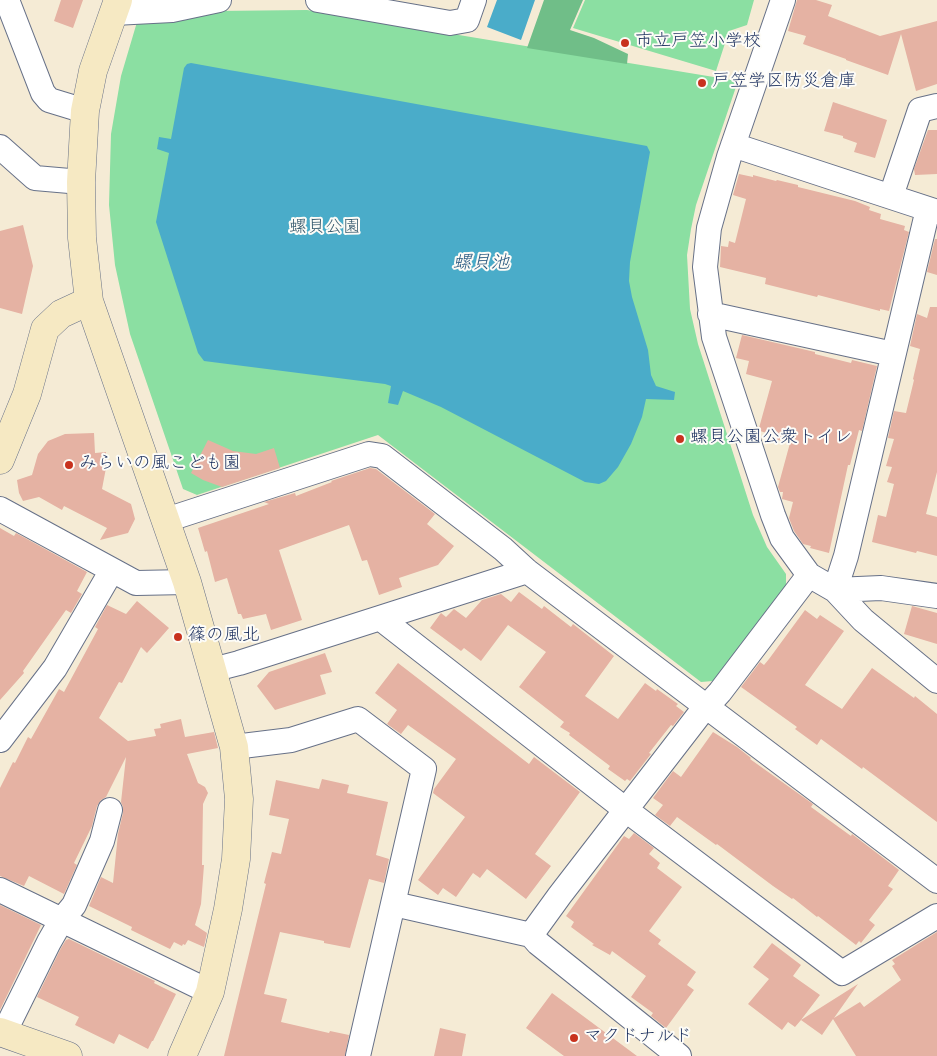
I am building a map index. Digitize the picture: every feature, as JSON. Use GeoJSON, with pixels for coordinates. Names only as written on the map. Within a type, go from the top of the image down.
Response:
{"type":"FeatureCollection","features":[{"type":"Feature","properties":{"kind":"street"},"geometry":{"type":"LineString","coordinates":[[7,0],[42,93],[49,100],[85,111]]}},
{"type":"Feature","properties":{"kind":"street"},"geometry":{"type":"LineString","coordinates":[[182,1056],[210,992],[228,909],[236,859],[239,799],[234,747],[187,582],[90,301],[82,238],[81,182],[85,111],[93,71],[116,6],[172,10],[219,0]]}},
{"type":"Feature","properties":{"kind":"street"},"geometry":{"type":"LineString","coordinates":[[318,0],[450,23],[467,20],[474,0]]}},
{"type":"Feature","properties":{"kind":"street"},"geometry":{"type":"LineString","coordinates":[[783,0],[716,199],[709,228],[705,267],[714,337],[772,515],[782,538],[809,575],[835,590],[863,620],[937,681]]}},
{"type":"Feature","properties":{"kind":"street"},"geometry":{"type":"LineString","coordinates":[[891,196],[920,110],[937,106]]}},
{"type":"Feature","properties":{"kind":"street"},"geometry":{"type":"LineString","coordinates":[[734,145],[933,210],[893,354],[846,556],[835,590]]}},
{"type":"Feature","properties":{"kind":"street"},"geometry":{"type":"LineString","coordinates":[[0,146],[35,178],[81,182]]}},
{"type":"Feature","properties":{"kind":"street"},"geometry":{"type":"LineString","coordinates":[[0,460],[27,394],[45,329],[61,314],[90,301]]}},
{"type":"Feature","properties":{"kind":"street"},"geometry":{"type":"LineString","coordinates":[[710,314],[893,354]]}},
{"type":"Feature","properties":{"kind":"street"},"geometry":{"type":"LineString","coordinates":[[166,520],[369,454],[382,456],[503,549],[527,571],[937,881]]}},
{"type":"Feature","properties":{"kind":"street"},"geometry":{"type":"LineString","coordinates":[[0,509],[136,583],[187,582]]}},
{"type":"Feature","properties":{"kind":"street"},"geometry":{"type":"LineString","coordinates":[[0,740],[55,668],[112,570]]}},
{"type":"Feature","properties":{"kind":"street"},"geometry":{"type":"LineString","coordinates":[[212,670],[527,571]]}},
{"type":"Feature","properties":{"kind":"street"},"geometry":{"type":"LineString","coordinates":[[531,935],[809,575]]}},
{"type":"Feature","properties":{"kind":"street"},"geometry":{"type":"LineString","coordinates":[[835,590],[880,588],[937,596]]}},
{"type":"Feature","properties":{"kind":"street"},"geometry":{"type":"LineString","coordinates":[[380,618],[626,810],[842,973],[937,916]]}},
{"type":"Feature","properties":{"kind":"street"},"geometry":{"type":"LineString","coordinates":[[234,747],[291,740],[358,719],[424,769],[358,1056]]}},
{"type":"Feature","properties":{"kind":"street"},"geometry":{"type":"LineString","coordinates":[[68,1056],[2,1033],[49,942],[61,921],[74,905],[99,849],[110,810]]}},
{"type":"Feature","properties":{"kind":"street"},"geometry":{"type":"LineString","coordinates":[[0,890],[210,992]]}},
{"type":"Feature","properties":{"kind":"street"},"geometry":{"type":"LineString","coordinates":[[394,904],[531,935],[538,943],[679,1056]]}},
{"type":"Feature","properties":{"kind":"green space"},"geometry":{"type":"Polygon","coordinates":[[[544,0],[583,0],[570,30],[594,38],[628,54],[627,64],[527,48],[544,0]]]}},
{"type":"Feature","properties":{"kind":"green space"},"geometry":{"type":"Polygon","coordinates":[[[585,0],[754,0],[747,25],[729,31],[716,71],[573,28],[585,0]]]}},
{"type":"Feature","properties":{"kind":"green space","name":"螺貝公園"},"geometry":{"type":"Polygon","coordinates":[[[307,10],[738,81],[696,205],[687,255],[690,309],[698,344],[753,515],[767,547],[786,574],[786,586],[713,681],[701,682],[378,435],[197,495],[183,489],[130,334],[115,265],[109,205],[111,134],[121,76],[137,22],[215,11],[307,10]]]}},
{"type":"Feature","properties":{"kind":"water"},"geometry":{"type":"Polygon","coordinates":[[[497,0],[535,0],[521,40],[487,27],[497,0]]]}},
{"type":"Feature","properties":{"kind":"water","name":"螺貝池"},"geometry":{"type":"Polygon","coordinates":[[[191,63],[647,146],[650,152],[630,262],[629,281],[648,350],[651,375],[656,386],[675,392],[674,400],[646,399],[642,417],[631,444],[618,467],[606,481],[599,484],[585,482],[441,407],[403,391],[398,405],[388,403],[391,386],[385,384],[204,361],[198,353],[156,222],[169,153],[157,149],[159,137],[171,139],[184,68],[187,64],[191,63]]]}},
{"type":"Feature","properties":{"kind":"building"},"geometry":{"type":"Polygon","coordinates":[[[61,0],[83,0],[73,28],[54,21],[61,0]]]}},
{"type":"Feature","properties":{"kind":"building"},"geometry":{"type":"Polygon","coordinates":[[[797,0],[816,0],[832,5],[828,16],[880,36],[937,21],[937,84],[916,91],[901,34],[888,75],[803,44],[806,36],[788,31],[797,0]]]}},
{"type":"Feature","properties":{"kind":"building"},"geometry":{"type":"Polygon","coordinates":[[[833,102],[887,120],[875,158],[854,152],[857,143],[843,138],[843,136],[824,131],[833,102]]]}},
{"type":"Feature","properties":{"kind":"building"},"geometry":{"type":"Polygon","coordinates":[[[928,130],[937,130],[937,174],[915,175],[914,169],[928,130]]]}},
{"type":"Feature","properties":{"kind":"building"},"geometry":{"type":"Polygon","coordinates":[[[739,174],[777,180],[855,201],[870,207],[869,210],[881,214],[880,219],[905,226],[904,230],[909,232],[889,311],[880,309],[880,311],[765,284],[766,278],[720,267],[721,246],[728,247],[729,241],[735,243],[746,199],[733,195],[739,174]]]}},
{"type":"Feature","properties":{"kind":"building"},"geometry":{"type":"Polygon","coordinates":[[[23,225],[33,266],[22,314],[0,308],[0,231],[23,225]]]}},
{"type":"Feature","properties":{"kind":"building"},"geometry":{"type":"Polygon","coordinates":[[[935,239],[937,239],[937,275],[927,272],[935,239]]]}},
{"type":"Feature","properties":{"kind":"building"},"geometry":{"type":"Polygon","coordinates":[[[930,307],[937,307],[937,472],[926,514],[937,517],[937,556],[872,542],[878,515],[886,517],[894,484],[887,482],[892,467],[886,466],[894,439],[888,438],[894,411],[906,413],[914,380],[920,349],[910,346],[917,314],[927,318],[930,307]]]}},
{"type":"Feature","properties":{"kind":"building"},"geometry":{"type":"Polygon","coordinates":[[[742,335],[815,352],[815,354],[851,363],[852,360],[877,366],[862,431],[859,430],[850,465],[848,465],[829,553],[803,544],[794,531],[789,518],[793,502],[782,499],[783,492],[780,492],[778,487],[790,443],[775,439],[776,436],[760,431],[759,428],[772,381],[746,374],[749,361],[736,358],[742,335]]]}},
{"type":"Feature","properties":{"kind":"building"},"geometry":{"type":"Polygon","coordinates":[[[94,433],[95,453],[106,452],[106,468],[102,489],[131,504],[135,519],[128,533],[100,540],[107,528],[64,506],[62,510],[39,497],[23,501],[19,493],[17,480],[32,475],[38,454],[48,441],[65,434],[94,433]]]}},
{"type":"Feature","properties":{"kind":"building"},"geometry":{"type":"Polygon","coordinates":[[[208,440],[233,451],[256,454],[274,448],[280,468],[222,487],[203,480],[191,473],[208,440]]]}},
{"type":"Feature","properties":{"kind":"building"},"geometry":{"type":"Polygon","coordinates":[[[370,468],[376,469],[435,514],[427,524],[454,546],[438,565],[399,578],[402,587],[379,595],[367,560],[362,561],[349,525],[279,550],[302,620],[271,630],[266,614],[243,619],[241,614],[238,614],[227,578],[215,582],[207,551],[205,552],[198,528],[269,504],[264,502],[295,493],[296,496],[331,481],[370,468]]]}},
{"type":"Feature","properties":{"kind":"building"},"geometry":{"type":"Polygon","coordinates":[[[0,528],[14,536],[16,533],[87,572],[77,591],[82,594],[71,613],[66,610],[23,671],[24,673],[0,700],[0,528]]]}},
{"type":"Feature","properties":{"kind":"building"},"geometry":{"type":"Polygon","coordinates":[[[519,592],[542,609],[544,606],[571,627],[573,624],[614,656],[585,696],[618,719],[645,683],[678,704],[676,706],[684,712],[649,753],[651,754],[630,781],[627,779],[625,781],[608,769],[610,766],[560,727],[564,722],[519,687],[546,652],[508,625],[481,661],[464,648],[461,651],[430,628],[441,613],[446,617],[454,609],[466,618],[482,600],[501,594],[511,602],[519,592]]]}},
{"type":"Feature","properties":{"kind":"building"},"geometry":{"type":"Polygon","coordinates":[[[137,601],[169,628],[147,653],[141,647],[122,683],[119,682],[99,718],[128,741],[156,736],[154,729],[161,728],[160,724],[181,719],[185,737],[214,732],[218,748],[187,754],[198,783],[205,787],[208,793],[203,804],[202,865],[204,865],[201,904],[195,925],[207,933],[204,947],[188,940],[182,946],[174,942],[170,949],[131,930],[132,927],[89,906],[101,877],[113,883],[118,834],[123,813],[121,802],[126,757],[106,797],[97,806],[92,826],[74,863],[77,865],[64,894],[29,876],[24,886],[0,876],[0,788],[13,762],[15,763],[28,737],[31,739],[59,689],[64,692],[98,629],[95,627],[107,605],[126,614],[137,601]]]}},
{"type":"Feature","properties":{"kind":"building"},"geometry":{"type":"Polygon","coordinates":[[[912,606],[937,613],[937,644],[904,634],[912,606]]]}},
{"type":"Feature","properties":{"kind":"building"},"geometry":{"type":"Polygon","coordinates":[[[805,610],[817,619],[820,615],[844,631],[805,685],[842,709],[872,668],[914,698],[915,696],[937,714],[937,822],[863,767],[862,769],[821,739],[817,745],[795,729],[797,727],[741,687],[760,662],[764,665],[769,659],[805,610]]]}},
{"type":"Feature","properties":{"kind":"building"},"geometry":{"type":"Polygon","coordinates":[[[325,653],[332,672],[320,675],[326,694],[275,710],[257,686],[269,672],[325,653]]]}},
{"type":"Feature","properties":{"kind":"building"},"geometry":{"type":"Polygon","coordinates":[[[398,663],[529,764],[534,757],[580,792],[535,854],[551,866],[526,899],[487,869],[480,878],[473,873],[456,897],[443,888],[438,895],[418,880],[465,817],[433,793],[456,759],[408,725],[401,734],[387,724],[397,710],[375,693],[398,663]]]}},
{"type":"Feature","properties":{"kind":"building"},"geometry":{"type":"Polygon","coordinates":[[[713,732],[737,747],[750,759],[813,804],[811,807],[851,836],[852,834],[899,870],[888,886],[893,889],[869,920],[875,925],[861,943],[859,941],[856,945],[793,898],[773,886],[677,817],[670,826],[655,815],[663,805],[653,798],[673,771],[681,777],[713,732]]]}},
{"type":"Feature","properties":{"kind":"building"},"geometry":{"type":"Polygon","coordinates":[[[322,779],[349,785],[347,793],[388,802],[376,855],[389,859],[384,883],[369,879],[350,948],[280,932],[264,994],[287,999],[281,1022],[329,1033],[330,1031],[349,1035],[345,1056],[224,1056],[272,852],[281,854],[289,819],[269,815],[276,780],[319,789],[322,779]]]}},
{"type":"Feature","properties":{"kind":"building"},"geometry":{"type":"Polygon","coordinates":[[[634,833],[654,848],[649,854],[660,863],[657,868],[682,887],[649,931],[661,940],[658,944],[696,972],[687,985],[694,990],[666,1028],[651,1016],[653,1013],[631,997],[646,976],[612,951],[610,955],[592,945],[594,944],[571,927],[574,922],[566,916],[624,836],[629,839],[634,833]]]}},
{"type":"Feature","properties":{"kind":"building"},"geometry":{"type":"Polygon","coordinates":[[[0,905],[41,925],[0,1010],[0,905]]]}},
{"type":"Feature","properties":{"kind":"building"},"geometry":{"type":"Polygon","coordinates":[[[937,932],[937,1056],[856,1056],[833,1019],[822,1035],[801,1020],[858,984],[834,1018],[860,1002],[864,1007],[901,980],[892,966],[895,964],[892,960],[937,932]]]}},
{"type":"Feature","properties":{"kind":"building"},"geometry":{"type":"Polygon","coordinates":[[[69,939],[155,981],[154,983],[176,994],[148,1049],[119,1034],[114,1044],[75,1025],[79,1017],[37,997],[61,948],[66,940],[69,939]]]}},
{"type":"Feature","properties":{"kind":"building"},"geometry":{"type":"Polygon","coordinates":[[[772,943],[801,965],[793,976],[820,995],[795,1027],[788,1022],[782,1030],[748,1004],[769,979],[753,967],[772,943]]]}},
{"type":"Feature","properties":{"kind":"building"},"geometry":{"type":"Polygon","coordinates":[[[552,993],[637,1056],[564,1056],[526,1028],[552,993]]]}},
{"type":"Feature","properties":{"kind":"building"},"geometry":{"type":"Polygon","coordinates":[[[440,1028],[466,1034],[462,1056],[434,1056],[440,1028]]]}},
{"type":"Feature","properties":{"kind":"place","name":"市立戸笠小学校"},"geometry":{"type":"Point","coordinates":[625,43]}},
{"type":"Feature","properties":{"kind":"place","name":"戸笠学区防災倉庫"},"geometry":{"type":"Point","coordinates":[702,83]}},
{"type":"Feature","properties":{"kind":"place","name":"螺貝公園公衆トイレ"},"geometry":{"type":"Point","coordinates":[680,439]}},
{"type":"Feature","properties":{"kind":"place","name":"みらいの風こども園"},"geometry":{"type":"Point","coordinates":[69,465]}},
{"type":"Feature","properties":{"kind":"place","name":"篠の風北"},"geometry":{"type":"Point","coordinates":[178,637]}},
{"type":"Feature","properties":{"kind":"place","name":"マクドナルド"},"geometry":{"type":"Point","coordinates":[574,1038]}}]}
